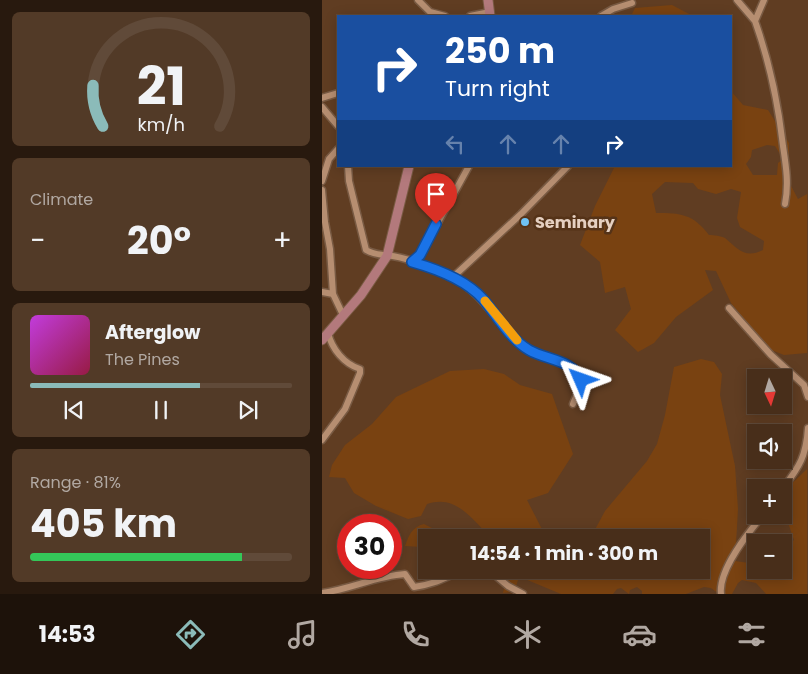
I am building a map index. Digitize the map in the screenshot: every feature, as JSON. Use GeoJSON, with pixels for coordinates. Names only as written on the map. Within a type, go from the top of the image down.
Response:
{"type":"FeatureCollection","features":[{"type":"Feature","properties":{"kind":"main road"},"geometry":{"type":"LineString","coordinates":[[488,0],[490,14]]}},
{"type":"Feature","properties":{"kind":"main road"},"geometry":{"type":"LineString","coordinates":[[325,337],[361,295],[386,256],[409,167]]}},
{"type":"Feature","properties":{"kind":"street"},"geometry":{"type":"LineString","coordinates":[[418,0],[430,12],[441,15]]}},
{"type":"Feature","properties":{"kind":"street"},"geometry":{"type":"LineString","coordinates":[[737,0],[755,21],[769,58],[779,111],[788,186],[785,204]]}},
{"type":"Feature","properties":{"kind":"street"},"geometry":{"type":"LineString","coordinates":[[755,21],[764,0]]}},
{"type":"Feature","properties":{"kind":"street"},"geometry":{"type":"LineString","coordinates":[[602,15],[613,8],[632,4]]}},
{"type":"Feature","properties":{"kind":"street"},"geometry":{"type":"LineString","coordinates":[[322,98],[337,93]]}},
{"type":"Feature","properties":{"kind":"street"},"geometry":{"type":"LineString","coordinates":[[322,106],[337,125]]}},
{"type":"Feature","properties":{"kind":"street"},"geometry":{"type":"LineString","coordinates":[[322,181],[329,160],[337,150]]}},
{"type":"Feature","properties":{"kind":"street"},"geometry":{"type":"LineString","coordinates":[[348,167],[349,181],[366,250],[376,256],[386,256],[412,262],[453,277],[482,297],[511,335],[530,351],[573,368],[581,380],[573,404]]}},
{"type":"Feature","properties":{"kind":"street"},"geometry":{"type":"LineString","coordinates":[[412,262],[420,255],[468,167]]}},
{"type":"Feature","properties":{"kind":"street"},"geometry":{"type":"LineString","coordinates":[[453,277],[521,214],[567,167]]}},
{"type":"Feature","properties":{"kind":"street"},"geometry":{"type":"LineString","coordinates":[[322,190],[330,249],[333,294],[343,315]]}},
{"type":"Feature","properties":{"kind":"street"},"geometry":{"type":"LineString","coordinates":[[322,292],[333,294]]}},
{"type":"Feature","properties":{"kind":"street"},"geometry":{"type":"LineString","coordinates":[[728,308],[771,355],[804,385],[808,396]]}},
{"type":"Feature","properties":{"kind":"street"},"geometry":{"type":"LineString","coordinates":[[322,440],[345,409],[360,373],[360,369],[352,366],[338,354],[325,337]]}},
{"type":"Feature","properties":{"kind":"street"},"geometry":{"type":"LineString","coordinates":[[790,479],[805,456],[808,428]]}},
{"type":"Feature","properties":{"kind":"street"},"geometry":{"type":"LineString","coordinates":[[721,594],[722,579],[740,544],[756,524]]}},
{"type":"Feature","properties":{"kind":"street"},"geometry":{"type":"LineString","coordinates":[[322,593],[353,588],[368,580],[391,575],[406,574],[414,587],[444,579]]}},
{"type":"Feature","properties":{"kind":"street"},"geometry":{"type":"LineString","coordinates":[[500,579],[523,594]]}},
{"type":"Feature","properties":{"kind":"shaded area"},"geometry":{"type":"Polygon","coordinates":[[[672,5],[691,15],[632,15],[635,8],[672,5]]]}},
{"type":"Feature","properties":{"kind":"shaded area"},"geometry":{"type":"Polygon","coordinates":[[[732,92],[743,105],[768,110],[789,143],[789,182],[798,199],[807,194],[807,353],[784,355],[759,345],[749,325],[731,303],[716,271],[705,270],[713,290],[676,317],[654,343],[638,352],[615,330],[631,309],[625,287],[605,293],[600,262],[580,245],[595,206],[614,167],[732,167],[732,92]],[[767,145],[752,150],[751,157],[746,164],[753,175],[777,175],[778,163],[783,159],[775,146],[767,145]],[[665,182],[652,194],[656,213],[673,213],[686,216],[697,223],[709,235],[725,238],[742,252],[757,253],[763,250],[764,241],[740,227],[737,218],[741,192],[731,189],[716,194],[698,189],[693,183],[665,182]]]}},
{"type":"Feature","properties":{"kind":"shaded area"},"geometry":{"type":"Polygon","coordinates":[[[701,359],[714,362],[722,374],[720,395],[735,466],[738,509],[735,561],[747,563],[747,579],[792,579],[792,542],[794,540],[788,524],[792,524],[792,483],[807,469],[807,594],[766,594],[756,583],[742,580],[738,583],[732,594],[719,594],[711,588],[704,587],[686,594],[642,594],[642,591],[637,587],[630,590],[629,594],[621,588],[617,589],[613,594],[561,594],[525,579],[710,579],[710,529],[595,529],[605,511],[647,461],[657,444],[665,415],[674,367],[701,359]]]}},
{"type":"Feature","properties":{"kind":"shaded area"},"geometry":{"type":"Polygon","coordinates":[[[484,369],[504,374],[520,385],[552,394],[573,454],[548,493],[527,500],[542,529],[482,529],[463,510],[447,502],[427,504],[421,516],[408,519],[402,517],[402,514],[396,514],[376,506],[354,493],[345,478],[329,477],[332,465],[345,445],[372,424],[396,397],[450,371],[484,369]]]}},
{"type":"Feature","properties":{"kind":"shaded area"},"geometry":{"type":"Polygon","coordinates":[[[424,524],[434,529],[418,529],[418,547],[405,546],[408,538],[417,527],[424,524]]]}},
{"type":"Feature","properties":{"kind":"shaded area"},"geometry":{"type":"Polygon","coordinates":[[[506,579],[525,579],[518,580],[514,592],[503,593],[506,579]]]}},
{"type":"Feature","properties":{"kind":"slow traffic"},"geometry":{"type":"LineString","coordinates":[[485,301],[517,340]]}},
{"type":"Feature","properties":{"kind":"place","name":"Seminary"},"geometry":{"type":"Point","coordinates":[525,222]}},
{"type":"Feature","properties":{"kind":"route"},"geometry":{"type":"LineString","coordinates":[[436,224],[420,255],[412,262],[453,277],[482,297],[511,335],[530,351],[573,368],[581,380]]}}]}
